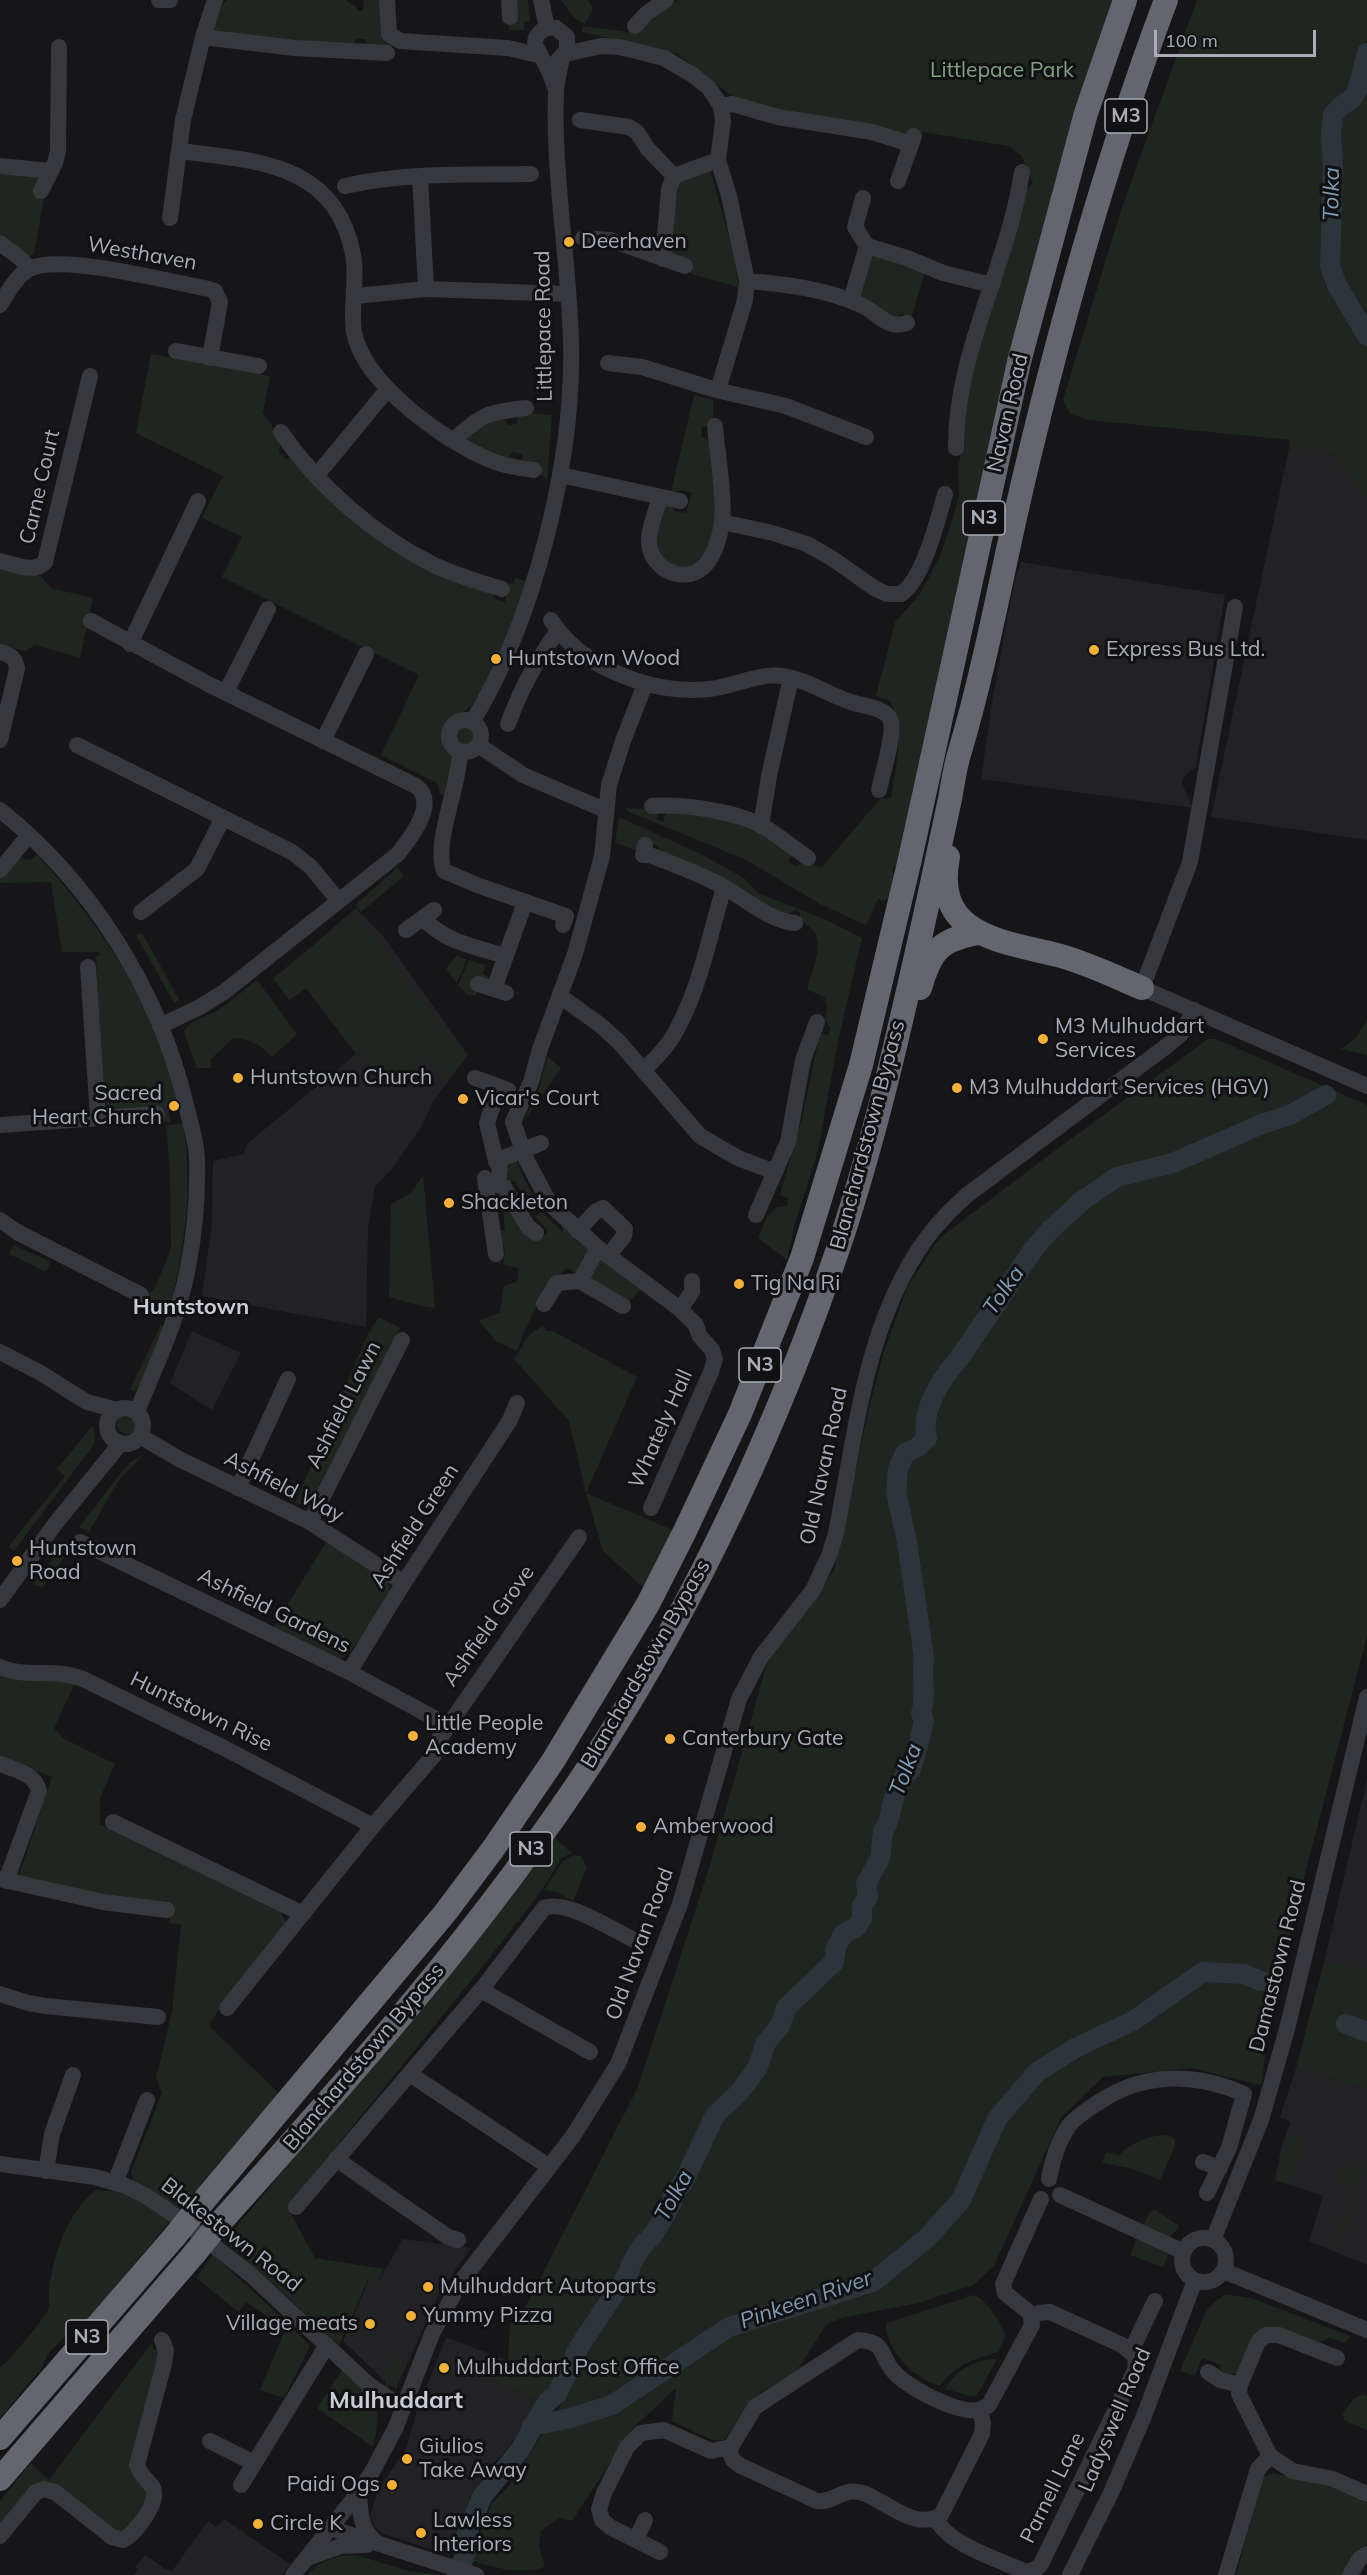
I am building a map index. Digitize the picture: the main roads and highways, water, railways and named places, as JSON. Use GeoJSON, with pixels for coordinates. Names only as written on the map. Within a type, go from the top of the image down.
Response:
{"type":"FeatureCollection","features":[{"type":"Feature","properties":{"kind":"highway"},"geometry":{"type":"LineString","coordinates":[[1069,180],[1086,113],[1125,0]]}},
{"type":"Feature","properties":{"kind":"highway","name":"M3"},"geometry":{"type":"LineString","coordinates":[[1069,180],[1132,0]]}},
{"type":"Feature","properties":{"kind":"highway","name":"M3"},"geometry":{"type":"LineString","coordinates":[[1089,233],[1166,0]]}},
{"type":"Feature","properties":{"kind":"highway"},"geometry":{"type":"LineString","coordinates":[[1089,233],[1173,0]]}},
{"type":"Feature","properties":{"kind":"highway","name":"Navan Road"},"geometry":{"type":"LineString","coordinates":[[910,859],[1019,362],[1069,180]]}},
{"type":"Feature","properties":{"kind":"highway","name":"Navan Road"},"geometry":{"type":"LineString","coordinates":[[960,751],[1039,417],[1089,233]]}},
{"type":"Feature","properties":{"kind":"highway"},"geometry":{"type":"LineString","coordinates":[[960,751],[959,804],[947,864],[947,884],[955,913],[978,933],[1064,957],[1142,988]]}},
{"type":"Feature","properties":{"kind":"highway","name":"Blanchardstown Bypass"},"geometry":{"type":"LineString","coordinates":[[0,2479],[216,2227],[340,2088],[462,1942],[589,1766],[669,1631],[725,1524],[773,1421],[842,1239],[875,1122],[922,927],[960,751]]}},
{"type":"Feature","properties":{"kind":"highway","name":"Blanchardstown Bypass"},"geometry":{"type":"LineString","coordinates":[[0,2438],[175,2236],[445,1913],[553,1761],[648,1604],[740,1414],[802,1258],[861,1065],[910,859]]}},
{"type":"Feature","properties":{"kind":"highway"},"geometry":{"type":"LineString","coordinates":[[773,1421],[809,1347],[847,1243],[922,983],[931,960],[940,946],[952,938],[978,933]]}},
{"type":"Feature","properties":{"kind":"highway"},"geometry":{"type":"LineString","coordinates":[[0,2492],[102,2373],[136,2320]]}},
{"type":"Feature","properties":{"kind":"waterway","name":"Tolka"},"geometry":{"type":"LineString","coordinates":[[1367,53],[1357,91],[1352,99],[1333,115],[1330,266],[1337,285],[1367,336]]}},
{"type":"Feature","properties":{"kind":"waterway","name":"Tolka"},"geometry":{"type":"LineString","coordinates":[[457,2575],[467,2550],[463,2544],[482,2497],[520,2450],[547,2402],[557,2394],[579,2347],[673,2201],[673,2195],[683,2183],[715,2115],[739,2093],[758,2067],[765,2044],[780,2026],[786,2008],[834,1962],[836,1947],[844,1933],[857,1927],[862,1918],[862,1906],[868,1896],[866,1884],[880,1858],[883,1832],[888,1822],[897,1786],[911,1769],[924,1721],[921,1713],[924,1700],[924,1657],[907,1542],[896,1492],[898,1469],[905,1453],[918,1447],[927,1438],[926,1417],[939,1386],[1033,1250],[1050,1230],[1083,1200],[1117,1177],[1173,1163],[1262,1124],[1290,1115],[1326,1095]]}},
{"type":"Feature","properties":{"kind":"waterway","name":"Pinkeen River"},"geometry":{"type":"LineString","coordinates":[[532,2426],[571,2418],[612,2405],[729,2327],[873,2282],[928,2237],[961,2200],[997,2119],[1037,2072],[1077,2047],[1133,2021],[1203,1972],[1244,1974],[1261,1981]]}},
{"type":"Feature","properties":{"kind":"waterway","name":"Pinkeen River"},"geometry":{"type":"LineString","coordinates":[[1346,2024],[1367,2032]]}},
{"type":"Feature","properties":{"kind":"place","name":"Deerhaven"},"geometry":{"type":"Point","coordinates":[569,242]}},
{"type":"Feature","properties":{"kind":"place","name":"Express Bus Ltd."},"geometry":{"type":"Point","coordinates":[1094,650]}},
{"type":"Feature","properties":{"kind":"place","name":"Huntstown Wood"},"geometry":{"type":"Point","coordinates":[496,659]}},
{"type":"Feature","properties":{"kind":"place","name":"M3 Mulhuddart Services"},"geometry":{"type":"Point","coordinates":[1043,1039]}},
{"type":"Feature","properties":{"kind":"place","name":"Huntstown Church"},"geometry":{"type":"Point","coordinates":[238,1078]}},
{"type":"Feature","properties":{"kind":"place","name":"M3 Mulhuddart Services (HGV)"},"geometry":{"type":"Point","coordinates":[957,1088]}},
{"type":"Feature","properties":{"kind":"place","name":"Vicar's Court"},"geometry":{"type":"Point","coordinates":[463,1099]}},
{"type":"Feature","properties":{"kind":"place","name":"Sacred Heart Church"},"geometry":{"type":"Point","coordinates":[174,1106]}},
{"type":"Feature","properties":{"kind":"place","name":"Shackleton"},"geometry":{"type":"Point","coordinates":[449,1203]}},
{"type":"Feature","properties":{"kind":"place","name":"Tig Na Ri"},"geometry":{"type":"Point","coordinates":[739,1284]}},
{"type":"Feature","properties":{"kind":"place","name":"Huntstown Road"},"geometry":{"type":"Point","coordinates":[17,1561]}},
{"type":"Feature","properties":{"kind":"place","name":"Little People Academy"},"geometry":{"type":"Point","coordinates":[413,1736]}},
{"type":"Feature","properties":{"kind":"place","name":"Canterbury Gate"},"geometry":{"type":"Point","coordinates":[670,1739]}},
{"type":"Feature","properties":{"kind":"place","name":"Amberwood"},"geometry":{"type":"Point","coordinates":[641,1827]}},
{"type":"Feature","properties":{"kind":"place","name":"Mulhuddart Autoparts"},"geometry":{"type":"Point","coordinates":[428,2287]}},
{"type":"Feature","properties":{"kind":"place","name":"Yummy Pizza"},"geometry":{"type":"Point","coordinates":[411,2316]}},
{"type":"Feature","properties":{"kind":"place","name":"Village meats"},"geometry":{"type":"Point","coordinates":[370,2324]}},
{"type":"Feature","properties":{"kind":"place","name":"Mulhuddart Post Office"},"geometry":{"type":"Point","coordinates":[444,2368]}},
{"type":"Feature","properties":{"kind":"place","name":"Giulios Take Away"},"geometry":{"type":"Point","coordinates":[407,2459]}},
{"type":"Feature","properties":{"kind":"place","name":"Paidi Ogs"},"geometry":{"type":"Point","coordinates":[392,2485]}},
{"type":"Feature","properties":{"kind":"place","name":"Circle K"},"geometry":{"type":"Point","coordinates":[258,2524]}},
{"type":"Feature","properties":{"kind":"place","name":"Lawless Interiors"},"geometry":{"type":"Point","coordinates":[421,2533]}},
{"type":"Feature","properties":{"kind":"district","name":"Huntstown"},"geometry":{"type":"Point","coordinates":[191,1307]}},
{"type":"Feature","properties":{"kind":"district","name":"Mulhuddart"},"geometry":{"type":"Point","coordinates":[396,2401]}},
{"type":"Feature","properties":{"kind":"park label","name":"Littlepace Park"},"geometry":{"type":"Point","coordinates":[1002,71]}}]}
